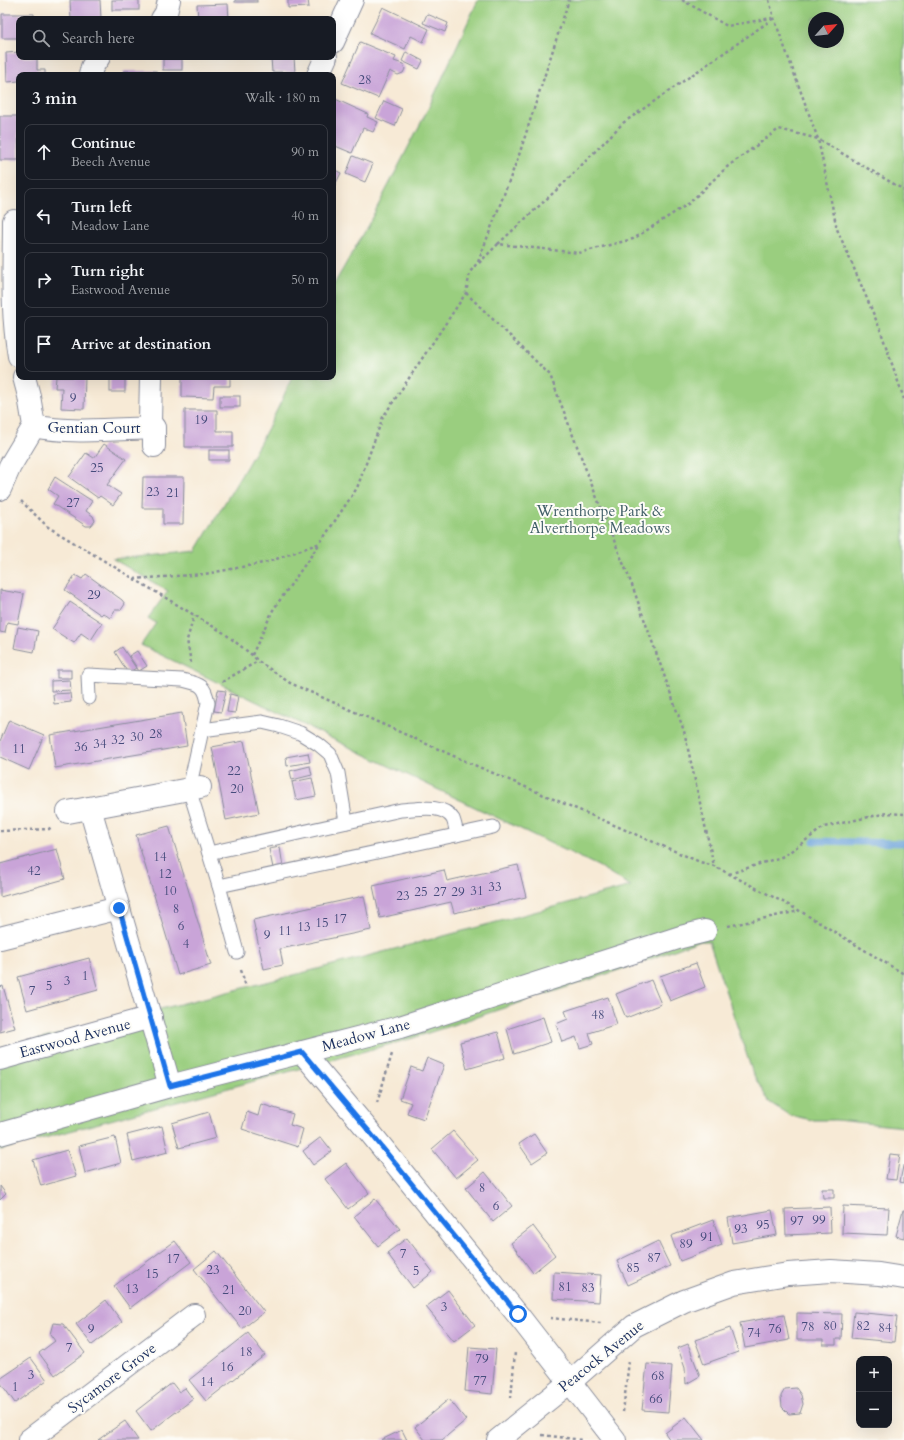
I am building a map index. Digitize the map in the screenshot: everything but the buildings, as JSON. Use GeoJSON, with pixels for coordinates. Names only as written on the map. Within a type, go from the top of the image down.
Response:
{"type":"FeatureCollection","features":[{"type":"Feature","properties":{"kind":"street"},"geometry":{"type":"LineString","coordinates":[[164,16],[169,0]]}},
{"type":"Feature","properties":{"kind":"street"},"geometry":{"type":"LineString","coordinates":[[336,35],[352,0]]}},
{"type":"Feature","properties":{"kind":"street"},"geometry":{"type":"LineString","coordinates":[[91,72],[97,60]]}},
{"type":"Feature","properties":{"kind":"street"},"geometry":{"type":"LineString","coordinates":[[319,72],[325,60]]}},
{"type":"Feature","properties":{"kind":"street"},"geometry":{"type":"LineString","coordinates":[[11,221],[13,299],[16,340]]}},
{"type":"Feature","properties":{"kind":"street","name":"Gentian Court"},"geometry":{"type":"LineString","coordinates":[[1,486],[10,466],[34,426],[25,380]]}},
{"type":"Feature","properties":{"kind":"street","name":"Gentian Court"},"geometry":{"type":"LineString","coordinates":[[34,426],[47,429],[154,437],[150,422],[151,380]]}},
{"type":"Feature","properties":{"kind":"street"},"geometry":{"type":"LineString","coordinates":[[68,812],[194,788]]}},
{"type":"Feature","properties":{"kind":"street","name":"Eastwood Avenue"},"geometry":{"type":"LineString","coordinates":[[90,808],[170,1086]]}},
{"type":"Feature","properties":{"kind":"street"},"geometry":{"type":"LineString","coordinates":[[0,938],[119,908]]}},
{"type":"Feature","properties":{"kind":"street","name":"Meadow Lane"},"geometry":{"type":"LineString","coordinates":[[0,1134],[170,1086],[400,1027],[666,942],[705,931]]}},
{"type":"Feature","properties":{"kind":"street","name":"Eastwood Avenue"},"geometry":{"type":"LineString","coordinates":[[0,1059],[151,1017]]}},
{"type":"Feature","properties":{"kind":"street"},"geometry":{"type":"LineString","coordinates":[[302,1052],[368,1130],[518,1314],[615,1440]]}},
{"type":"Feature","properties":{"kind":"street","name":"Peacock Avenue"},"geometry":{"type":"LineString","coordinates":[[498,1440],[570,1382],[634,1326],[684,1301],[734,1283],[788,1274],[831,1271],[878,1274],[904,1278]]}},
{"type":"Feature","properties":{"kind":"street","name":"Sycamore Grove"},"geometry":{"type":"LineString","coordinates":[[29,1440],[194,1315]]}},
{"type":"Feature","properties":{"kind":"lane"},"geometry":{"type":"LineString","coordinates":[[89,698],[88,675],[182,680],[195,683],[206,691],[208,703],[202,730],[194,788],[209,853],[237,952]]}},
{"type":"Feature","properties":{"kind":"lane"},"geometry":{"type":"LineString","coordinates":[[202,730],[262,722],[300,733],[318,744],[330,754],[338,773],[346,822]]}},
{"type":"Feature","properties":{"kind":"lane"},"geometry":{"type":"LineString","coordinates":[[209,853],[401,810],[426,808],[440,809],[450,814],[454,821],[457,835]]}},
{"type":"Feature","properties":{"kind":"lane"},"geometry":{"type":"LineString","coordinates":[[219,886],[493,827]]}},
{"type":"Feature","properties":{"kind":"path"},"geometry":{"type":"LineString","coordinates":[[478,262],[519,155],[569,0]]}},
{"type":"Feature","properties":{"kind":"path"},"geometry":{"type":"LineString","coordinates":[[682,0],[727,26],[774,18]]}},
{"type":"Feature","properties":{"kind":"path"},"geometry":{"type":"LineString","coordinates":[[770,0],[774,18],[818,139],[837,229],[880,330],[904,399]]}},
{"type":"Feature","properties":{"kind":"path"},"geometry":{"type":"LineString","coordinates":[[252,655],[273,610],[357,488],[383,417],[466,293],[470,272],[478,262],[564,183],[623,123],[774,18]]}},
{"type":"Feature","properties":{"kind":"path"},"geometry":{"type":"LineString","coordinates":[[498,244],[579,253],[633,239],[688,204],[727,167],[779,129],[818,139],[904,190]]}},
{"type":"Feature","properties":{"kind":"path"},"geometry":{"type":"LineString","coordinates":[[470,272],[498,244]]}},
{"type":"Feature","properties":{"kind":"path"},"geometry":{"type":"LineString","coordinates":[[466,293],[550,375],[632,585],[684,731],[714,866]]}},
{"type":"Feature","properties":{"kind":"path"},"geometry":{"type":"LineString","coordinates":[[1,486],[48,527],[224,634],[258,661],[290,683],[465,761],[700,862],[714,866],[800,911],[904,974]]}},
{"type":"Feature","properties":{"kind":"path"},"geometry":{"type":"LineString","coordinates":[[133,579],[205,574],[268,562],[320,543]]}},
{"type":"Feature","properties":{"kind":"path"},"geometry":{"type":"LineString","coordinates":[[194,616],[187,640],[195,683]]}},
{"type":"Feature","properties":{"kind":"path"},"geometry":{"type":"LineString","coordinates":[[206,691],[258,661]]}},
{"type":"Feature","properties":{"kind":"path"},"geometry":{"type":"LineString","coordinates":[[0,831],[49,829],[68,812]]}},
{"type":"Feature","properties":{"kind":"path"},"geometry":{"type":"LineString","coordinates":[[729,874],[784,856],[824,827],[886,813],[904,814]]}},
{"type":"Feature","properties":{"kind":"path"},"geometry":{"type":"LineString","coordinates":[[705,931],[800,911]]}},
{"type":"Feature","properties":{"kind":"path"},"geometry":{"type":"LineString","coordinates":[[368,1130],[400,1027]]}},
{"type":"Feature","properties":{"kind":"path"},"geometry":{"type":"LineString","coordinates":[[622,1417],[634,1326]]}},
{"type":"Feature","properties":{"kind":"green space","name":"Wrenthorpe Park & Alverthorpe Meadows"},"geometry":{"type":"Polygon","coordinates":[[[478,0],[904,0],[904,1127],[836,1120],[812,1120],[789,1115],[769,1102],[753,1074],[709,941],[698,941],[637,964],[413,1038],[0,1150],[0,1049],[158,1010],[631,886],[598,866],[349,747],[141,645],[156,623],[148,618],[168,591],[113,559],[196,551],[247,466],[271,422],[291,380],[336,380],[336,281],[367,227],[428,109],[478,0]]]}},
{"type":"Feature","properties":{"kind":"waterway"},"geometry":{"type":"LineString","coordinates":[[814,841],[904,843]]}},
{"type":"Feature","properties":{"kind":"route"},"geometry":{"type":"LineString","coordinates":[[119,908],[170,1086],[302,1052],[368,1130],[518,1314]]}}]}
